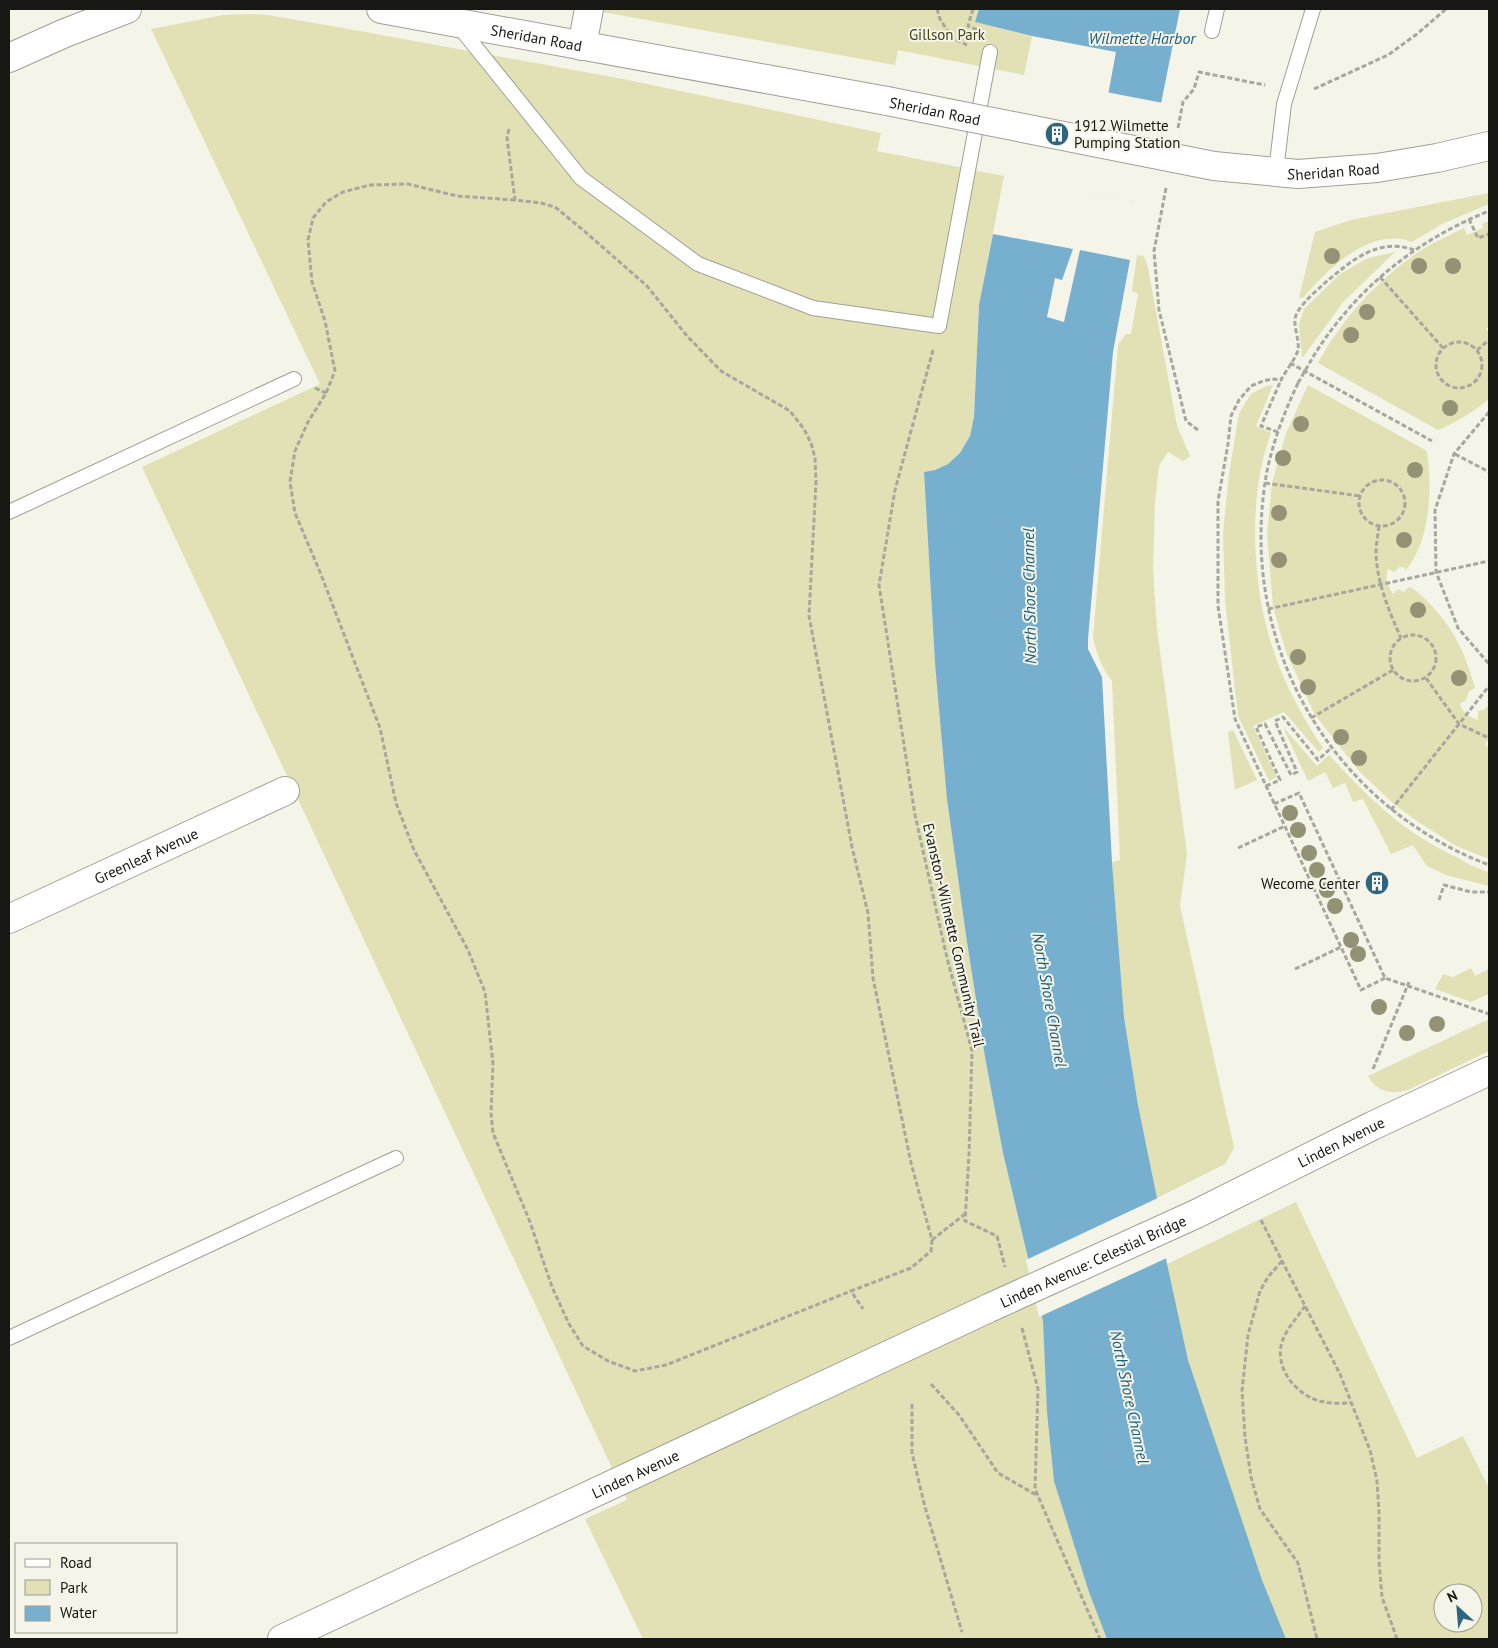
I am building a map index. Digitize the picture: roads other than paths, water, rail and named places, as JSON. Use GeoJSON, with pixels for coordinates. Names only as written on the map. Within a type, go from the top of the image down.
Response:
{"type":"FeatureCollection","features":[{"type":"Feature","properties":{"kind":"street"},"geometry":{"type":"LineString","coordinates":[[9,58],[65,33],[127,9]]}},
{"type":"Feature","properties":{"kind":"street","name":"Sheridan Road"},"geometry":{"type":"LineString","coordinates":[[381,9],[887,101],[1214,166],[1298,174],[1377,168],[1436,158],[1489,146]]}},
{"type":"Feature","properties":{"kind":"street"},"geometry":{"type":"LineString","coordinates":[[582,46],[589,9]]}},
{"type":"Feature","properties":{"kind":"street","name":"Greenleaf Avenue"},"geometry":{"type":"LineString","coordinates":[[9,919],[285,791]]}},
{"type":"Feature","properties":{"kind":"street","name":"Linden Avenue"},"geometry":{"type":"LineString","coordinates":[[1196,1214],[1372,1126],[1489,1072]]}},
{"type":"Feature","properties":{"kind":"street","name":"Linden Avenue: Celestial Bridge"},"geometry":{"type":"LineString","coordinates":[[989,1308],[1196,1214]]}},
{"type":"Feature","properties":{"kind":"street","name":"Linden Avenue"},"geometry":{"type":"LineString","coordinates":[[282,1639],[989,1308]]}},
{"type":"Feature","properties":{"kind":"lane"},"geometry":{"type":"LineString","coordinates":[[1212,31],[1217,9]]}},
{"type":"Feature","properties":{"kind":"lane"},"geometry":{"type":"LineString","coordinates":[[1276,172],[1284,104],[1313,9]]}},
{"type":"Feature","properties":{"kind":"lane"},"geometry":{"type":"LineString","coordinates":[[455,22],[580,178],[698,264],[813,308],[939,326],[990,52]]}},
{"type":"Feature","properties":{"kind":"lane"},"geometry":{"type":"LineString","coordinates":[[9,512],[294,379]]}},
{"type":"Feature","properties":{"kind":"lane"},"geometry":{"type":"LineString","coordinates":[[9,1338],[396,1158]]}},
{"type":"Feature","properties":{"kind":"water","name":"Wilmette Harbor"},"geometry":{"type":"Polygon","coordinates":[[[979,9],[1180,9],[1141,203],[1090,193],[1116,52],[1032,36],[975,22],[979,9]]]}},
{"type":"Feature","properties":{"kind":"water","name":"North Shore Channel"},"geometry":{"type":"Polygon","coordinates":[[[993,234],[1073,249],[1062,280],[1055,278],[1047,317],[1064,322],[1080,250],[1130,260],[1113,352],[1088,639],[1088,649],[1102,677],[1112,862],[1124,1017],[1167,1264],[1188,1360],[1262,1580],[1286,1639],[1107,1639],[1089,1592],[1054,1481],[1047,1412],[1043,1321],[1003,1153],[985,1057],[947,799],[935,663],[924,472],[935,470],[948,464],[960,453],[970,436],[974,417],[979,305],[993,234]]]}},
{"type":"Feature","properties":{"kind":"place","name":"1912 Wilmette Pumping Station"},"geometry":{"type":"Point","coordinates":[1057,134]}},
{"type":"Feature","properties":{"kind":"place","name":"Wecome Center"},"geometry":{"type":"Point","coordinates":[1377,883]}},
{"type":"Feature","properties":{"kind":"park label","name":"Gillson Park"},"geometry":{"type":"Point","coordinates":[947,34]}}]}
